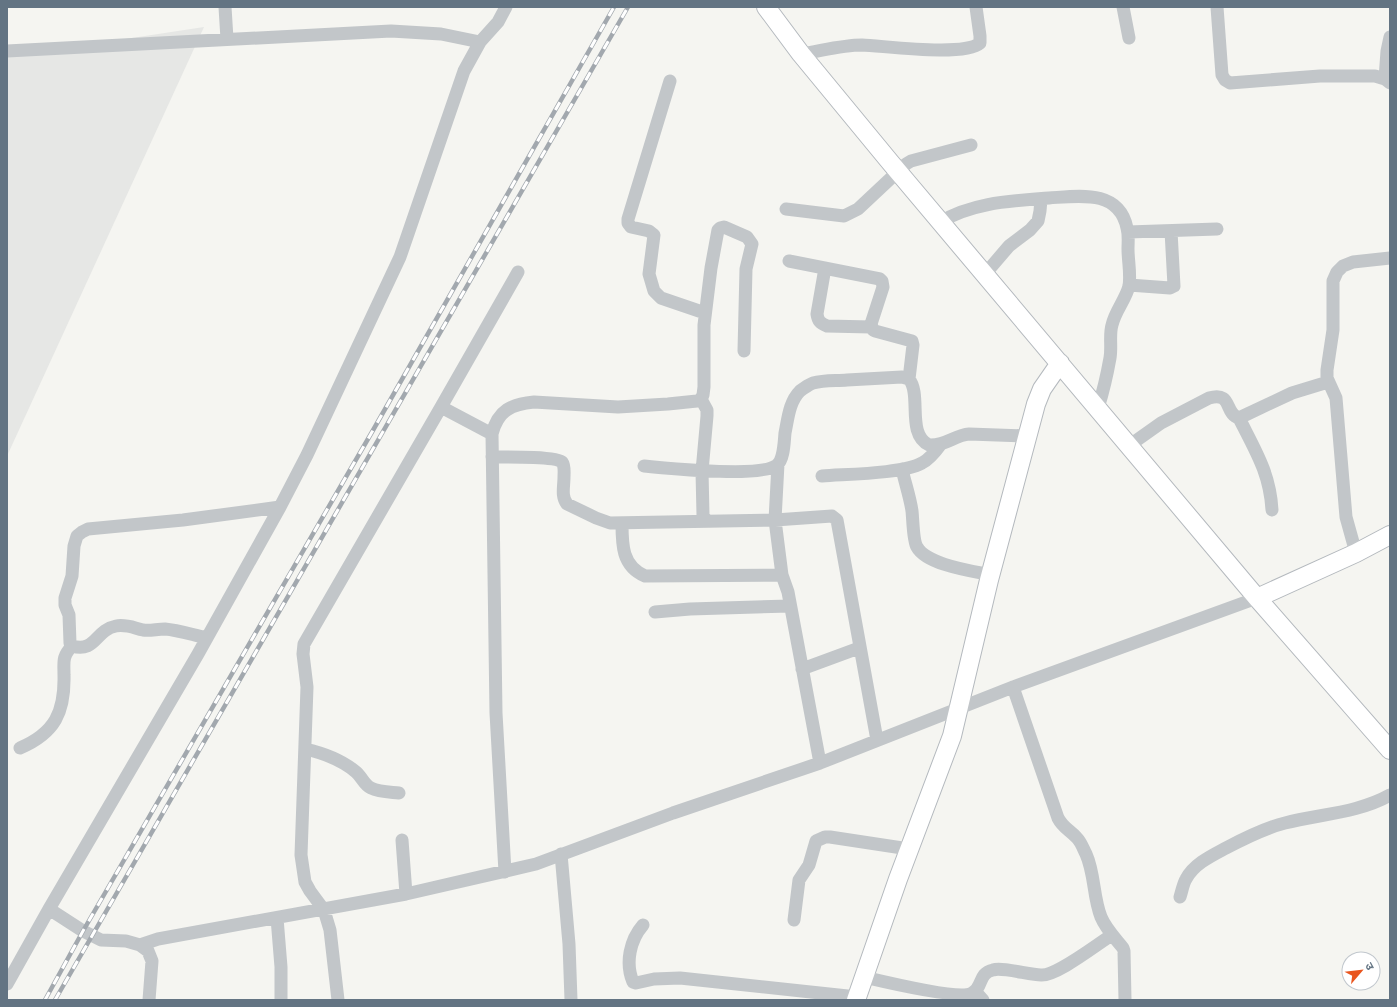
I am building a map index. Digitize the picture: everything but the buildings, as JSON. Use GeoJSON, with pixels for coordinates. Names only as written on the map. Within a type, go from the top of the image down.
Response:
{"type":"FeatureCollection","features":[{"type":"Feature","properties":{"kind":"street"},"geometry":{"type":"LineString","coordinates":[[225,7],[227,39]]}},
{"type":"Feature","properties":{"kind":"street"},"geometry":{"type":"LineString","coordinates":[[7,984],[207,638],[280,507],[307,455],[400,257],[464,71],[480,42],[498,22],[506,7]]}},
{"type":"Feature","properties":{"kind":"street"},"geometry":{"type":"LineString","coordinates":[[766,7],[801,54],[898,172],[1130,445],[1257,598],[1390,750]]}},
{"type":"Feature","properties":{"kind":"street"},"geometry":{"type":"LineString","coordinates":[[801,54],[861,45],[936,50],[976,46],[980,42],[976,7]]}},
{"type":"Feature","properties":{"kind":"street"},"geometry":{"type":"LineString","coordinates":[[1123,7],[1129,38]]}},
{"type":"Feature","properties":{"kind":"street"},"geometry":{"type":"LineString","coordinates":[[1217,7],[1222,75],[1225,80],[1230,83],[1320,76],[1375,76],[1387,81],[1387,51],[1390,37]]}},
{"type":"Feature","properties":{"kind":"street"},"geometry":{"type":"LineString","coordinates":[[7,51],[391,32],[441,34],[480,42]]}},
{"type":"Feature","properties":{"kind":"street"},"geometry":{"type":"LineString","coordinates":[[670,81],[628,223],[631,227],[649,231],[654,235],[649,274],[654,291],[661,298],[705,313]]}},
{"type":"Feature","properties":{"kind":"street"},"geometry":{"type":"LineString","coordinates":[[786,209],[844,216],[858,209],[906,164],[916,159],[971,145]]}},
{"type":"Feature","properties":{"kind":"street"},"geometry":{"type":"LineString","coordinates":[[940,222],[953,214],[968,208],[1005,201],[1093,196],[1114,204],[1124,219],[1128,232],[1129,285],[1114,316],[1111,328],[1110,357],[1098,408]]}},
{"type":"Feature","properties":{"kind":"street"},"geometry":{"type":"LineString","coordinates":[[985,274],[1009,246],[1030,230],[1038,221],[1041,198]]}},
{"type":"Feature","properties":{"kind":"street"},"geometry":{"type":"LineString","coordinates":[[505,872],[496,713],[492,457],[492,434],[494,427],[506,409],[521,403],[534,402],[618,407],[668,404],[696,401],[701,399],[704,387],[704,325],[711,268],[718,230],[724,227],[747,237],[752,244],[746,269],[744,352]]}},
{"type":"Feature","properties":{"kind":"street"},"geometry":{"type":"LineString","coordinates":[[1128,232],[1217,229]]}},
{"type":"Feature","properties":{"kind":"street"},"geometry":{"type":"LineString","coordinates":[[1129,285],[1170,288],[1174,286],[1171,231]]}},
{"type":"Feature","properties":{"kind":"street"},"geometry":{"type":"LineString","coordinates":[[1356,553],[1346,518],[1336,398],[1328,382],[1327,370],[1333,330],[1333,281],[1337,272],[1343,266],[1353,262],[1390,258]]}},
{"type":"Feature","properties":{"kind":"street"},"geometry":{"type":"LineString","coordinates":[[789,261],[880,279],[882,281],[884,287],[871,327],[875,332],[912,341],[914,345],[909,379],[913,386],[916,428],[922,440],[929,445],[949,442],[962,435],[969,434],[1028,436]]}},
{"type":"Feature","properties":{"kind":"street"},"geometry":{"type":"LineString","coordinates":[[825,268],[817,314],[818,320],[821,324],[827,326],[871,327]]}},
{"type":"Feature","properties":{"kind":"street"},"geometry":{"type":"LineString","coordinates":[[338,1000],[330,930],[324,910],[305,882],[301,855],[307,687],[302,654],[304,644],[442,408],[518,272]]}},
{"type":"Feature","properties":{"kind":"street"},"geometry":{"type":"LineString","coordinates":[[643,925],[637,932],[634,939],[629,959],[633,982],[636,983],[654,979],[680,978],[857,998],[909,849],[952,736],[991,575],[1036,404],[1042,389],[1060,363]]}},
{"type":"Feature","properties":{"kind":"street"},"geometry":{"type":"LineString","coordinates":[[644,466],[702,471],[745,471],[772,468],[778,464],[781,459],[790,408],[794,398],[807,386],[814,383],[828,381],[902,377],[909,379]]}},
{"type":"Feature","properties":{"kind":"street"},"geometry":{"type":"LineString","coordinates":[[1239,418],[1292,393],[1328,382]]}},
{"type":"Feature","properties":{"kind":"street"},"geometry":{"type":"LineString","coordinates":[[1130,445],[1178,413],[1209,398],[1216,396],[1221,397],[1225,400],[1234,416],[1239,418],[1262,463],[1269,483],[1272,510]]}},
{"type":"Feature","properties":{"kind":"street"},"geometry":{"type":"LineString","coordinates":[[701,399],[707,410],[708,416],[702,471],[703,514],[704,518],[708,521]]}},
{"type":"Feature","properties":{"kind":"street"},"geometry":{"type":"LineString","coordinates":[[442,408],[492,434]]}},
{"type":"Feature","properties":{"kind":"street"},"geometry":{"type":"LineString","coordinates":[[822,476],[902,469],[917,466],[941,444]]}},
{"type":"Feature","properties":{"kind":"street"},"geometry":{"type":"LineString","coordinates":[[492,457],[557,459],[563,463],[564,467],[562,494],[564,500],[567,504],[604,522],[622,523],[775,520],[832,516],[837,520],[859,648],[877,740]]}},
{"type":"Feature","properties":{"kind":"street"},"geometry":{"type":"LineString","coordinates":[[778,464],[775,520],[782,575],[790,606],[820,763]]}},
{"type":"Feature","properties":{"kind":"street"},"geometry":{"type":"LineString","coordinates":[[902,469],[912,510],[916,543],[920,551],[924,555],[944,565],[991,575]]}},
{"type":"Feature","properties":{"kind":"street"},"geometry":{"type":"LineString","coordinates":[[72,646],[70,643],[70,615],[65,605],[65,600],[72,576],[74,546],[77,536],[82,532],[88,530],[184,520],[280,507]]}},
{"type":"Feature","properties":{"kind":"street"},"geometry":{"type":"LineString","coordinates":[[622,523],[624,553],[627,562],[632,569],[645,576],[782,575]]}},
{"type":"Feature","properties":{"kind":"street"},"geometry":{"type":"LineString","coordinates":[[140,945],[158,939],[406,894],[536,864],[673,813],[820,763],[1014,687],[1257,598],[1356,553],[1390,535]]}},
{"type":"Feature","properties":{"kind":"street"},"geometry":{"type":"LineString","coordinates":[[656,612],[690,609],[790,606]]}},
{"type":"Feature","properties":{"kind":"street"},"geometry":{"type":"LineString","coordinates":[[72,646],[82,648],[88,647],[101,633],[114,626],[123,625],[149,630],[165,629],[207,638]]}},
{"type":"Feature","properties":{"kind":"street"},"geometry":{"type":"LineString","coordinates":[[20,748],[36,741],[49,730],[54,723],[62,703],[64,659],[67,651],[72,646]]}},
{"type":"Feature","properties":{"kind":"street"},"geometry":{"type":"LineString","coordinates":[[802,669],[859,648]]}},
{"type":"Feature","properties":{"kind":"street"},"geometry":{"type":"LineString","coordinates":[[1014,687],[1058,818],[1066,829],[1077,838],[1087,856],[1092,872],[1101,918],[1123,948],[1125,1000]]}},
{"type":"Feature","properties":{"kind":"street"},"geometry":{"type":"LineString","coordinates":[[305,749],[318,752],[341,762],[355,772],[369,787],[381,791],[399,793]]}},
{"type":"Feature","properties":{"kind":"street"},"geometry":{"type":"LineString","coordinates":[[1180,897],[1185,880],[1194,868],[1206,859],[1236,843],[1283,824],[1359,809],[1378,802],[1390,795]]}},
{"type":"Feature","properties":{"kind":"street"},"geometry":{"type":"LineString","coordinates":[[794,920],[799,880],[809,865],[816,842],[821,838],[830,837],[909,849]]}},
{"type":"Feature","properties":{"kind":"street"},"geometry":{"type":"LineString","coordinates":[[402,840],[406,894]]}},
{"type":"Feature","properties":{"kind":"street"},"geometry":{"type":"LineString","coordinates":[[561,854],[569,944],[571,1000]]}},
{"type":"Feature","properties":{"kind":"street"},"geometry":{"type":"LineString","coordinates":[[49,909],[83,931],[101,940],[126,941],[140,945],[148,951],[152,961],[149,1000]]}},
{"type":"Feature","properties":{"kind":"street"},"geometry":{"type":"LineString","coordinates":[[277,918],[281,967],[281,1000]]}},
{"type":"Feature","properties":{"kind":"street"},"geometry":{"type":"LineString","coordinates":[[864,977],[932,991],[966,995],[972,993],[979,995],[982,976],[987,972],[995,969],[1043,976],[1059,971],[1112,935]]}},
{"type":"Feature","properties":{"kind":"shaded area"},"geometry":{"type":"Polygon","coordinates":[[[204,27],[7,456],[7,57],[204,27]]]}},
{"type":"Feature","properties":{"kind":"railway"},"geometry":{"type":"LineString","coordinates":[[45,1000],[83,931],[372,432],[614,7]]}},
{"type":"Feature","properties":{"kind":"railway"},"geometry":{"type":"LineString","coordinates":[[55,1000],[628,7]]}}]}
